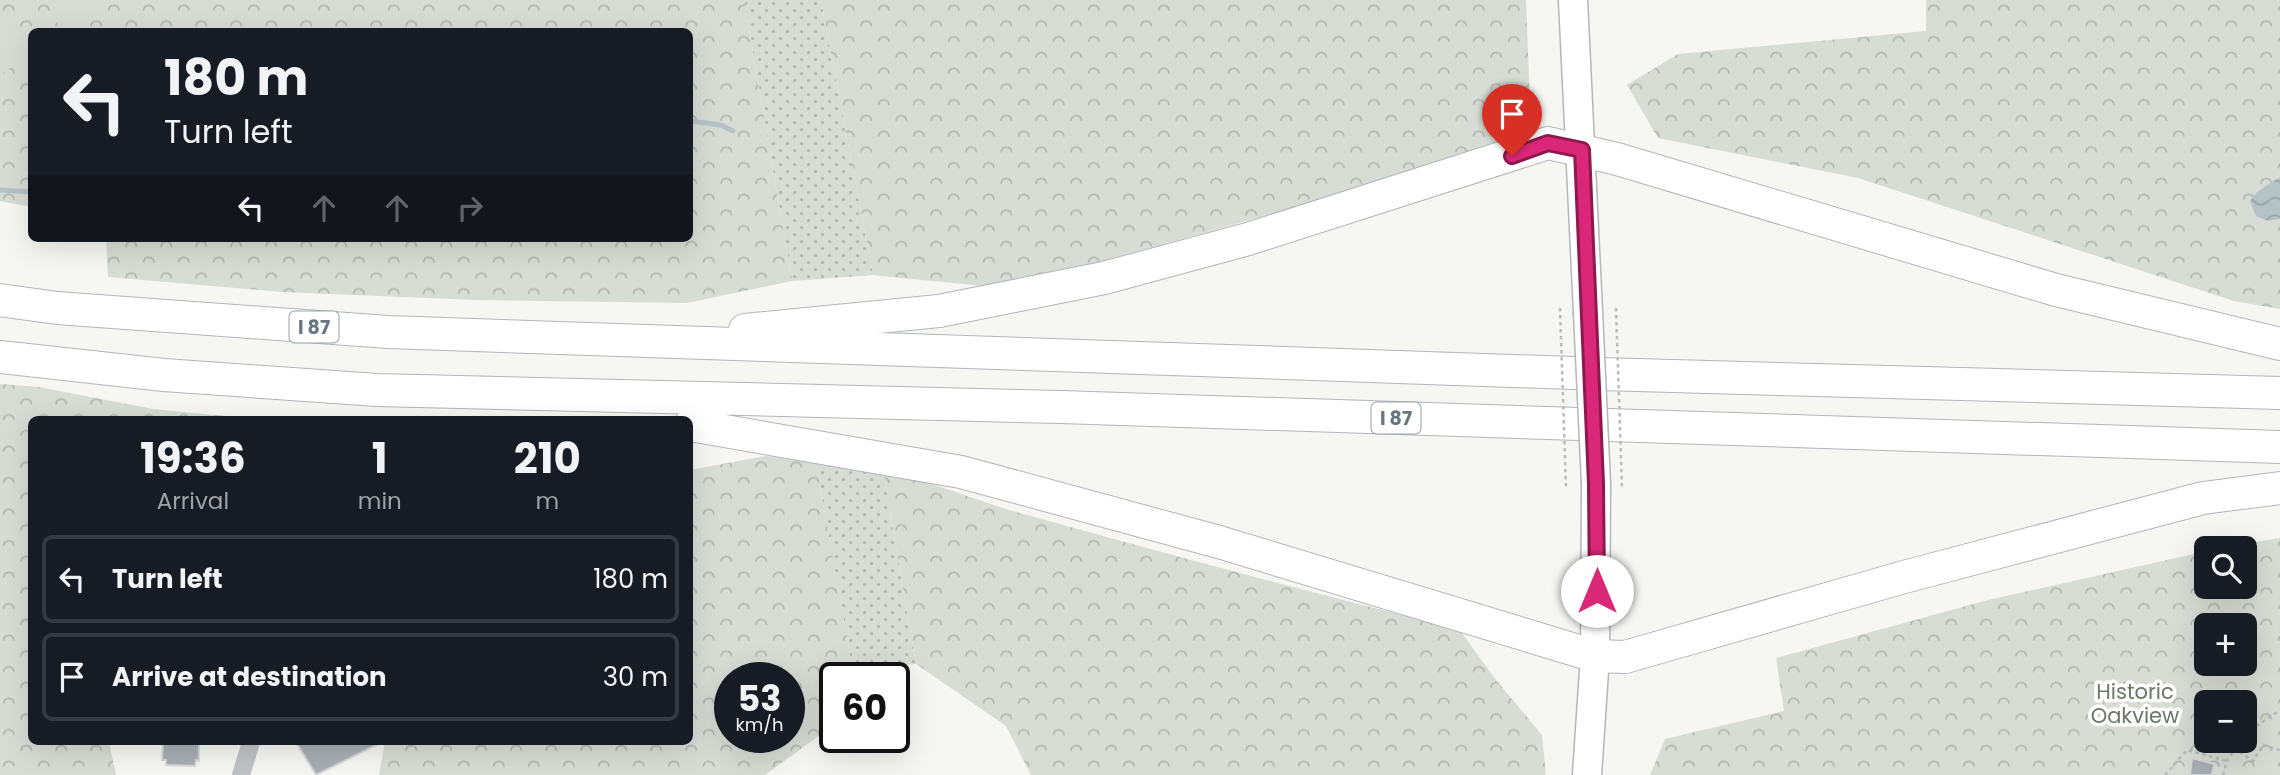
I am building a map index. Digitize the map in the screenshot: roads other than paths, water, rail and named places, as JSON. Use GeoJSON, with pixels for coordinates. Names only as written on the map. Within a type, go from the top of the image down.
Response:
{"type":"FeatureCollection","features":[{"type":"Feature","properties":{"kind":"highway"},"geometry":{"type":"LineString","coordinates":[[629,341],[939,311],[1000,301],[1104,278],[1225,246],[1548,143],[1582,150],[2056,290],[2280,344]]}},
{"type":"Feature","properties":{"kind":"highway","name":"I 87"},"geometry":{"type":"LineString","coordinates":[[0,300],[57,308],[388,332],[2280,393]]}},
{"type":"Feature","properties":{"kind":"highway","name":"I 87"},"geometry":{"type":"LineString","coordinates":[[0,357],[164,375],[377,390],[1074,407],[2280,447]]}},
{"type":"Feature","properties":{"kind":"highway"},"geometry":{"type":"LineString","coordinates":[[513,394],[637,416]]}},
{"type":"Feature","properties":{"kind":"highway"},"geometry":{"type":"LineString","coordinates":[[693,426],[961,472],[1219,542],[1595,656],[1625,657],[1904,577],[2203,498],[2280,488]]}},
{"type":"Feature","properties":{"kind":"main road"},"geometry":{"type":"LineString","coordinates":[[1573,0],[1588,312],[1609,486],[1587,775]]}},
{"type":"Feature","properties":{"kind":"street"},"geometry":{"type":"LineString","coordinates":[[241,775],[250,745]]}},
{"type":"Feature","properties":{"kind":"water"},"geometry":{"type":"Polygon","coordinates":[[[2280,177],[2280,219],[2268,221],[2256,216],[2250,201],[2257,192],[2280,177]]]}},
{"type":"Feature","properties":{"kind":"waterway"},"geometry":{"type":"LineString","coordinates":[[693,121],[721,125],[733,131]]}},
{"type":"Feature","properties":{"kind":"waterway"},"geometry":{"type":"LineString","coordinates":[[0,190],[28,192]]}},
{"type":"Feature","properties":{"kind":"park label","name":"Historic Oakview"},"geometry":{"type":"Point","coordinates":[2135,703]}}]}
